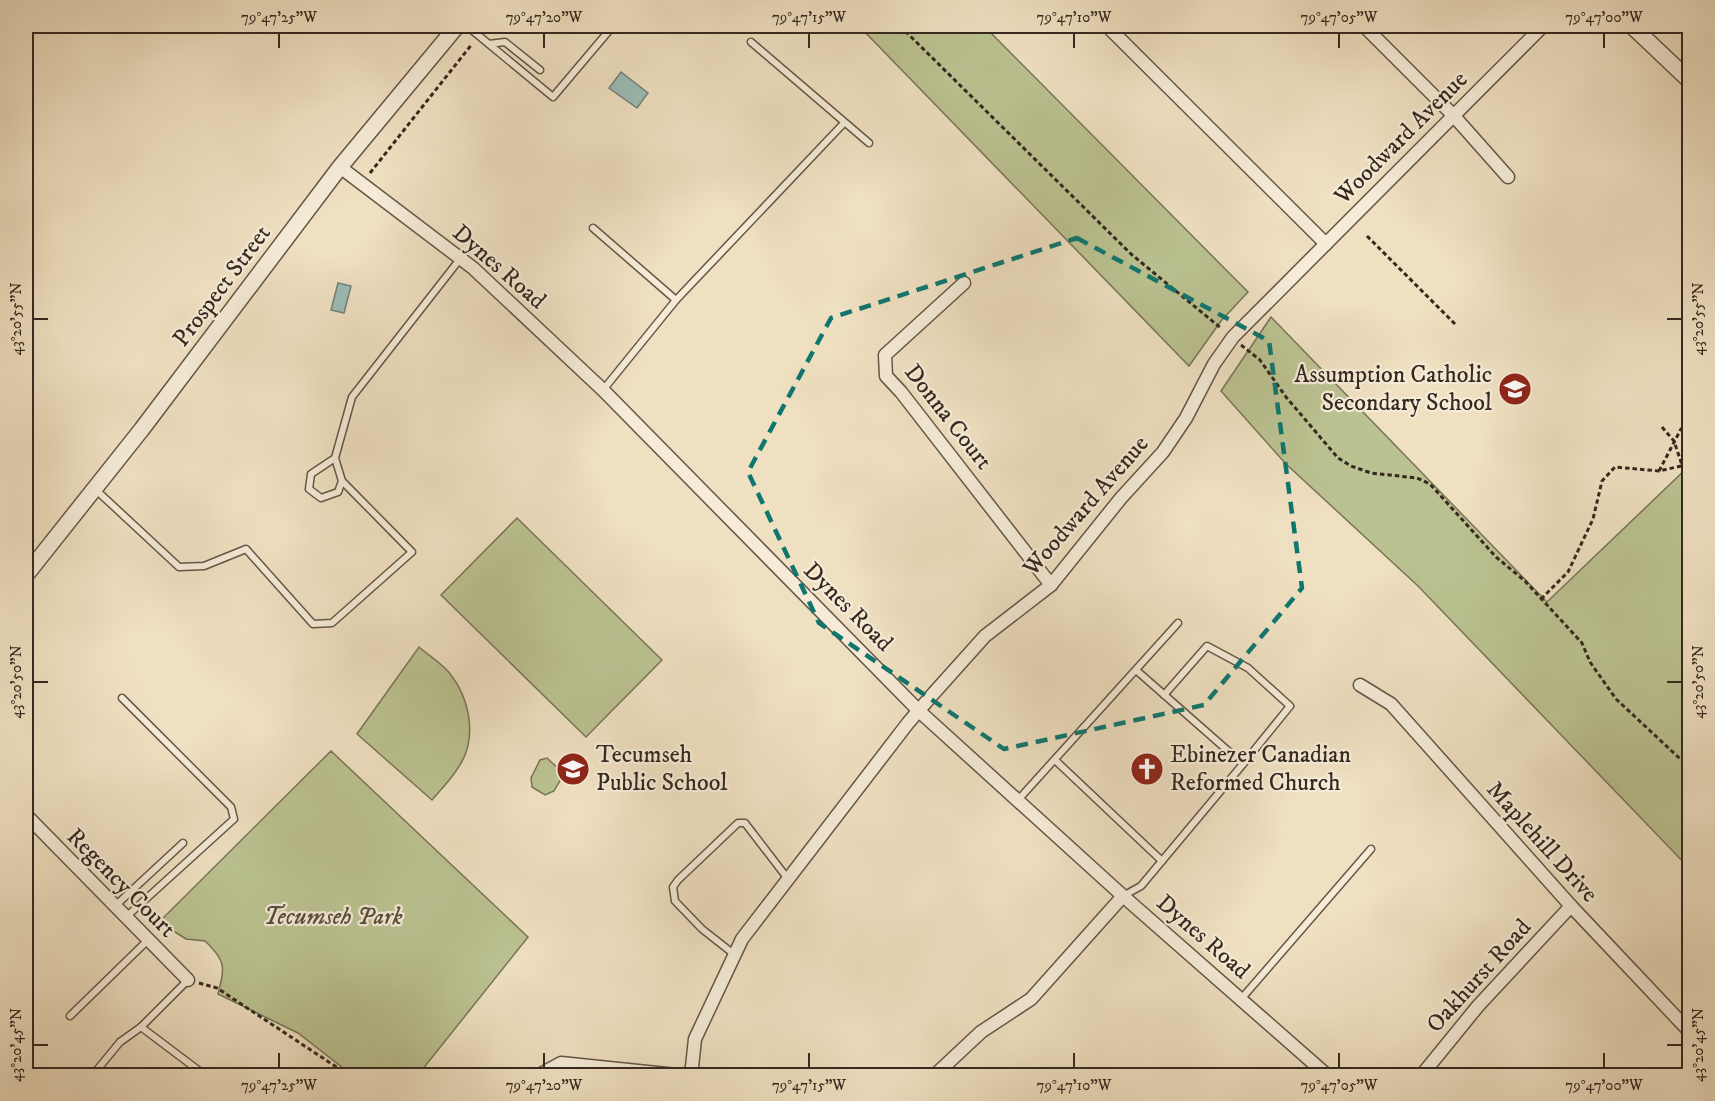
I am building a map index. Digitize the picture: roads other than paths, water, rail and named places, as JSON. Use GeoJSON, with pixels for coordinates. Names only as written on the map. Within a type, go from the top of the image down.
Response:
{"type":"FeatureCollection","features":[{"type":"Feature","properties":{"kind":"street","name":"Prospect Street"},"geometry":{"type":"LineString","coordinates":[[26,575],[142,429],[340,167],[457,26]]}},
{"type":"Feature","properties":{"kind":"street"},"geometry":{"type":"LineString","coordinates":[[1107,26],[1326,244]]}},
{"type":"Feature","properties":{"kind":"street"},"geometry":{"type":"LineString","coordinates":[[1364,26],[1453,115],[1508,177]]}},
{"type":"Feature","properties":{"kind":"street","name":"Woodward Avenue"},"geometry":{"type":"LineString","coordinates":[[691,1076],[695,1039],[742,939],[919,711],[985,636],[1052,585],[1162,452],[1186,418],[1214,364],[1233,337],[1543,26]]}},
{"type":"Feature","properties":{"kind":"street"},"geometry":{"type":"LineString","coordinates":[[1632,26],[1689,81]]}},
{"type":"Feature","properties":{"kind":"street","name":"Dynes Road"},"geometry":{"type":"LineString","coordinates":[[340,167],[473,268],[603,390],[919,711],[1123,896],[1242,998],[1328,1076]]}},
{"type":"Feature","properties":{"kind":"street","name":"Donna Court"},"geometry":{"type":"LineString","coordinates":[[964,283],[885,355],[886,376],[902,392],[1052,585]]}},
{"type":"Feature","properties":{"kind":"street","name":"Maplehill Drive"},"geometry":{"type":"LineString","coordinates":[[1360,685],[1391,704],[1571,906],[1689,1032]]}},
{"type":"Feature","properties":{"kind":"street","name":"Regency Court"},"geometry":{"type":"LineString","coordinates":[[26,815],[188,980]]}},
{"type":"Feature","properties":{"kind":"street"},"geometry":{"type":"LineString","coordinates":[[934,1076],[981,1032],[1031,999],[1123,896]]}},
{"type":"Feature","properties":{"kind":"street","name":"Oakhurst Road"},"geometry":{"type":"LineString","coordinates":[[1421,1076],[1478,1006],[1571,906]]}},
{"type":"Feature","properties":{"kind":"street"},"geometry":{"type":"LineString","coordinates":[[537,1076],[561,1063],[686,1076]]}},
{"type":"Feature","properties":{"kind":"lane"},"geometry":{"type":"LineString","coordinates":[[467,26],[553,97],[613,26]]}},
{"type":"Feature","properties":{"kind":"lane"},"geometry":{"type":"LineString","coordinates":[[489,44],[505,42],[540,70]]}},
{"type":"Feature","properties":{"kind":"lane"},"geometry":{"type":"LineString","coordinates":[[751,42],[869,143]]}},
{"type":"Feature","properties":{"kind":"lane"},"geometry":{"type":"LineString","coordinates":[[603,390],[676,300],[844,123]]}},
{"type":"Feature","properties":{"kind":"lane"},"geometry":{"type":"LineString","coordinates":[[593,228],[676,300]]}},
{"type":"Feature","properties":{"kind":"lane"},"geometry":{"type":"LineString","coordinates":[[94,489],[179,567],[204,566],[246,549],[313,624],[332,623],[412,552],[342,481],[335,458],[352,397],[460,259]]}},
{"type":"Feature","properties":{"kind":"lane"},"geometry":{"type":"LineString","coordinates":[[335,458],[311,474],[309,489],[321,498],[338,492],[342,481]]}},
{"type":"Feature","properties":{"kind":"lane"},"geometry":{"type":"LineString","coordinates":[[1018,800],[1178,623]]}},
{"type":"Feature","properties":{"kind":"lane"},"geometry":{"type":"LineString","coordinates":[[1123,896],[1141,886],[1290,706],[1248,668],[1207,646],[1164,695]]}},
{"type":"Feature","properties":{"kind":"lane"},"geometry":{"type":"LineString","coordinates":[[1136,670],[1243,764]]}},
{"type":"Feature","properties":{"kind":"lane"},"geometry":{"type":"LineString","coordinates":[[122,698],[231,807],[234,819],[126,918]]}},
{"type":"Feature","properties":{"kind":"lane"},"geometry":{"type":"LineString","coordinates":[[1055,760],[1162,861]]}},
{"type":"Feature","properties":{"kind":"lane"},"geometry":{"type":"LineString","coordinates":[[735,956],[675,901],[673,887],[738,823],[745,823],[788,879]]}},
{"type":"Feature","properties":{"kind":"lane"},"geometry":{"type":"LineString","coordinates":[[115,906],[183,843]]}},
{"type":"Feature","properties":{"kind":"lane"},"geometry":{"type":"LineString","coordinates":[[1242,998],[1371,849]]}},
{"type":"Feature","properties":{"kind":"lane"},"geometry":{"type":"LineString","coordinates":[[70,1016],[148,940]]}},
{"type":"Feature","properties":{"kind":"lane"},"geometry":{"type":"LineString","coordinates":[[92,1076],[120,1042],[141,1027],[188,980]]}},
{"type":"Feature","properties":{"kind":"lane"},"geometry":{"type":"LineString","coordinates":[[141,1027],[206,1076]]}},
{"type":"Feature","properties":{"kind":"water"},"geometry":{"type":"Polygon","coordinates":[[[621,72],[648,93],[637,108],[609,88],[621,72]]]}},
{"type":"Feature","properties":{"kind":"water"},"geometry":{"type":"Polygon","coordinates":[[[338,283],[351,286],[344,313],[331,310],[338,283]]]}},
{"type":"Feature","properties":{"kind":"place","name":"Assumption Catholic Secondary School"},"geometry":{"type":"Point","coordinates":[1515,389]}},
{"type":"Feature","properties":{"kind":"place","name":"Tecumseh Public School"},"geometry":{"type":"Point","coordinates":[573,769]}},
{"type":"Feature","properties":{"kind":"place","name":"Ebinezer Canadian Reformed Church"},"geometry":{"type":"Point","coordinates":[1147,769]}},
{"type":"Feature","properties":{"kind":"park label","name":"Tecumseh Park"},"geometry":{"type":"Point","coordinates":[333,917]}}]}
